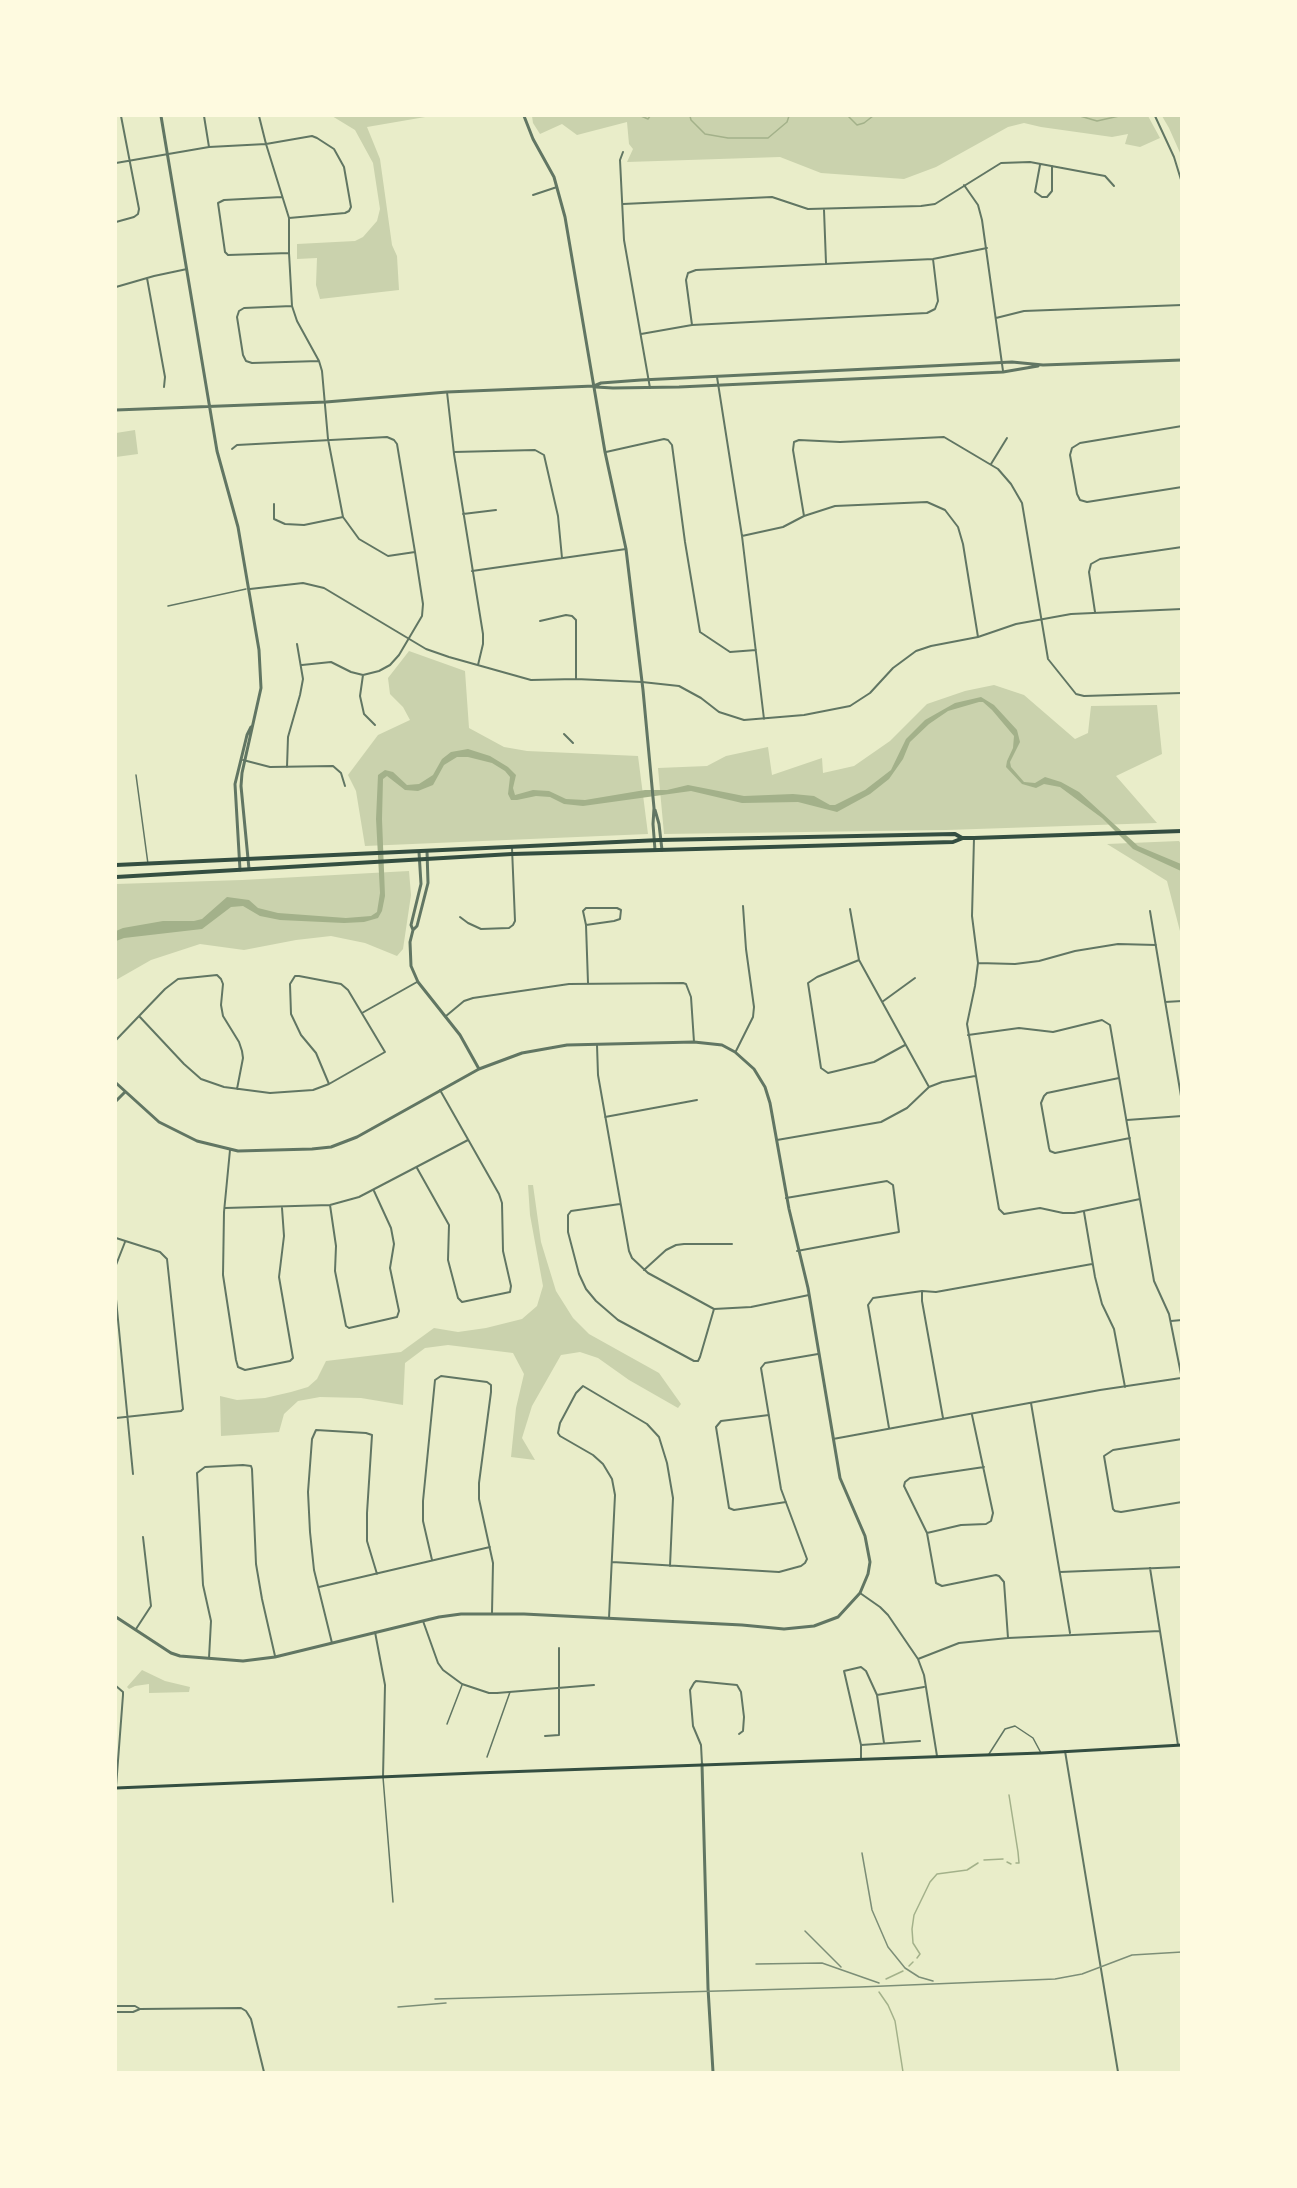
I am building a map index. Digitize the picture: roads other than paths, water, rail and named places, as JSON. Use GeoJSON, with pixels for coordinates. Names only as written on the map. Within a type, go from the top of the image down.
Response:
{"type":"FeatureCollection","features":[{"type":"Feature","properties":{"kind":"main road"},"geometry":{"type":"LineString","coordinates":[[116,877],[512,854],[953,842],[963,838],[1182,831]]}},
{"type":"Feature","properties":{"kind":"main road"},"geometry":{"type":"LineString","coordinates":[[116,865],[654,840],[955,834],[963,838]]}},
{"type":"Feature","properties":{"kind":"main road"},"geometry":{"type":"LineString","coordinates":[[116,1788],[702,1764],[1041,1753],[1180,1745]]}},
{"type":"Feature","properties":{"kind":"street"},"geometry":{"type":"LineString","coordinates":[[116,222],[138,214],[121,116]]}},
{"type":"Feature","properties":{"kind":"street"},"geometry":{"type":"LineString","coordinates":[[161,116],[220,467],[238,527],[261,674],[261,688],[241,786],[249,869]]}},
{"type":"Feature","properties":{"kind":"street"},"geometry":{"type":"LineString","coordinates":[[204,116],[209,147]]}},
{"type":"Feature","properties":{"kind":"street"},"geometry":{"type":"LineString","coordinates":[[259,116],[290,218],[292,306],[297,321],[319,361],[326,402],[328,439],[342,517],[359,538],[388,556],[415,552]]}},
{"type":"Feature","properties":{"kind":"street"},"geometry":{"type":"LineString","coordinates":[[524,116],[533,139],[554,177],[565,217],[605,452],[626,549],[642,682],[656,850]]}},
{"type":"Feature","properties":{"kind":"street"},"geometry":{"type":"LineString","coordinates":[[1155,116],[1174,157],[1182,183]]}},
{"type":"Feature","properties":{"kind":"street"},"geometry":{"type":"LineString","coordinates":[[116,163],[209,147],[266,144],[312,136],[334,149],[344,167],[350,211],[290,218]]}},
{"type":"Feature","properties":{"kind":"street"},"geometry":{"type":"LineString","coordinates":[[623,152],[620,160],[624,240],[650,388]]}},
{"type":"Feature","properties":{"kind":"street"},"geometry":{"type":"LineString","coordinates":[[623,204],[772,197],[808,209],[824,210],[935,204],[1001,163],[1040,163],[1105,176],[1114,186]]}},
{"type":"Feature","properties":{"kind":"street"},"geometry":{"type":"LineString","coordinates":[[1040,163],[1035,192],[1042,197],[1047,197],[1052,190],[1052,166]]}},
{"type":"Feature","properties":{"kind":"street"},"geometry":{"type":"LineString","coordinates":[[964,185],[978,205],[987,248],[1003,372]]}},
{"type":"Feature","properties":{"kind":"street"},"geometry":{"type":"LineString","coordinates":[[533,195],[557,187]]}},
{"type":"Feature","properties":{"kind":"street"},"geometry":{"type":"LineString","coordinates":[[282,197],[225,200],[218,203],[225,252],[228,255],[289,253]]}},
{"type":"Feature","properties":{"kind":"street"},"geometry":{"type":"LineString","coordinates":[[824,210],[826,263]]}},
{"type":"Feature","properties":{"kind":"street"},"geometry":{"type":"LineString","coordinates":[[692,324],[686,280],[688,273],[696,270],[933,260],[987,248]]}},
{"type":"Feature","properties":{"kind":"street"},"geometry":{"type":"LineString","coordinates":[[641,334],[692,324],[927,314],[935,309],[938,301],[933,260]]}},
{"type":"Feature","properties":{"kind":"street"},"geometry":{"type":"LineString","coordinates":[[116,287],[187,269]]}},
{"type":"Feature","properties":{"kind":"street"},"geometry":{"type":"LineString","coordinates":[[147,278],[165,377],[164,387]]}},
{"type":"Feature","properties":{"kind":"street"},"geometry":{"type":"LineString","coordinates":[[996,318],[1024,311],[1182,305]]}},
{"type":"Feature","properties":{"kind":"street"},"geometry":{"type":"LineString","coordinates":[[292,306],[244,308],[239,311],[237,317],[246,362],[319,361]]}},
{"type":"Feature","properties":{"kind":"street"},"geometry":{"type":"LineString","coordinates":[[594,386],[601,383],[648,379],[1003,362],[1043,365],[1182,360]]}},
{"type":"Feature","properties":{"kind":"street"},"geometry":{"type":"LineString","coordinates":[[116,410],[326,402],[447,392],[594,386],[650,388],[1003,372],[1043,365]]}},
{"type":"Feature","properties":{"kind":"street"},"geometry":{"type":"LineString","coordinates":[[717,376],[742,536],[764,718]]}},
{"type":"Feature","properties":{"kind":"street"},"geometry":{"type":"LineString","coordinates":[[447,392],[463,514],[483,634],[478,665]]}},
{"type":"Feature","properties":{"kind":"street"},"geometry":{"type":"LineString","coordinates":[[1182,426],[1080,443],[1072,448],[1070,456],[1077,494],[1080,500],[1087,502],[1182,486]]}},
{"type":"Feature","properties":{"kind":"street"},"geometry":{"type":"LineString","coordinates":[[232,448],[237,445],[387,437],[397,444],[423,604],[422,616],[390,665],[379,672],[363,675],[331,662],[302,665]]}},
{"type":"Feature","properties":{"kind":"street"},"geometry":{"type":"LineString","coordinates":[[804,516],[793,446],[800,440],[840,442],[944,437],[992,464],[1011,484],[1022,503],[1048,659],[1076,694],[1084,696],[1182,693]]}},
{"type":"Feature","properties":{"kind":"street"},"geometry":{"type":"LineString","coordinates":[[992,464],[1007,438]]}},
{"type":"Feature","properties":{"kind":"street"},"geometry":{"type":"LineString","coordinates":[[605,452],[664,440],[668,440],[672,445],[700,632],[730,652],[756,650]]}},
{"type":"Feature","properties":{"kind":"street"},"geometry":{"type":"LineString","coordinates":[[454,452],[540,451],[544,455],[558,516],[562,558]]}},
{"type":"Feature","properties":{"kind":"street"},"geometry":{"type":"LineString","coordinates":[[742,536],[783,527],[804,516],[835,506],[927,502],[945,510],[958,527],[963,544],[978,637]]}},
{"type":"Feature","properties":{"kind":"street"},"geometry":{"type":"LineString","coordinates":[[274,504],[274,519],[285,524],[304,525],[342,517]]}},
{"type":"Feature","properties":{"kind":"street"},"geometry":{"type":"LineString","coordinates":[[463,514],[496,510]]}},
{"type":"Feature","properties":{"kind":"street"},"geometry":{"type":"LineString","coordinates":[[1095,612],[1089,572],[1091,564],[1100,559],[1182,547]]}},
{"type":"Feature","properties":{"kind":"street"},"geometry":{"type":"LineString","coordinates":[[472,571],[626,549]]}},
{"type":"Feature","properties":{"kind":"street"},"geometry":{"type":"LineString","coordinates":[[249,589],[303,583],[324,588],[426,649],[531,680],[576,679],[679,686],[701,698],[719,712],[744,720],[804,715],[850,706],[870,693],[893,668],[916,651],[978,637],[1016,624],[1095,612],[1182,609]]}},
{"type":"Feature","properties":{"kind":"street"},"geometry":{"type":"LineString","coordinates":[[540,621],[566,615],[576,620],[576,679]]}},
{"type":"Feature","properties":{"kind":"street"},"geometry":{"type":"LineString","coordinates":[[287,767],[288,736],[303,680],[297,644]]}},
{"type":"Feature","properties":{"kind":"street"},"geometry":{"type":"LineString","coordinates":[[363,675],[360,696],[364,714],[375,725]]}},
{"type":"Feature","properties":{"kind":"street"},"geometry":{"type":"LineString","coordinates":[[240,870],[235,784],[247,735],[252,727]]}},
{"type":"Feature","properties":{"kind":"street"},"geometry":{"type":"LineString","coordinates":[[564,734],[573,743]]}},
{"type":"Feature","properties":{"kind":"street"},"geometry":{"type":"LineString","coordinates":[[240,759],[270,767],[333,766],[341,773],[345,786]]}},
{"type":"Feature","properties":{"kind":"street"},"geometry":{"type":"LineString","coordinates":[[654,808],[659,824],[662,850]]}},
{"type":"Feature","properties":{"kind":"street"},"geometry":{"type":"LineString","coordinates":[[974,838],[972,916],[978,963],[968,1018],[968,1035],[996,1201],[1001,1212],[1008,1214],[1040,1208],[1063,1213],[1084,1212],[1140,1199]]}},
{"type":"Feature","properties":{"kind":"street"},"geometry":{"type":"LineString","coordinates":[[460,917],[468,924],[481,929],[509,928],[513,925],[515,921],[512,847]]}},
{"type":"Feature","properties":{"kind":"street"},"geometry":{"type":"LineString","coordinates":[[413,930],[417,926],[428,883],[427,851]]}},
{"type":"Feature","properties":{"kind":"street"},"geometry":{"type":"LineString","coordinates":[[419,852],[421,884],[411,925],[413,930],[411,966],[418,982],[460,1035],[479,1069]]}},
{"type":"Feature","properties":{"kind":"street"},"geometry":{"type":"LineString","coordinates":[[735,1052],[749,1027],[754,1007],[742,906]]}},
{"type":"Feature","properties":{"kind":"street"},"geometry":{"type":"LineString","coordinates":[[586,925],[620,919],[621,910],[586,908],[583,911],[586,925],[588,983]]}},
{"type":"Feature","properties":{"kind":"street"},"geometry":{"type":"LineString","coordinates":[[850,909],[859,960],[929,1087]]}},
{"type":"Feature","properties":{"kind":"street"},"geometry":{"type":"LineString","coordinates":[[1150,911],[1180,1078],[1182,1102]]}},
{"type":"Feature","properties":{"kind":"street"},"geometry":{"type":"LineString","coordinates":[[978,963],[1015,964],[1039,961],[1075,951],[1118,944],[1156,945]]}},
{"type":"Feature","properties":{"kind":"street"},"geometry":{"type":"LineString","coordinates":[[859,960],[808,983],[821,1068],[828,1073],[874,1062],[905,1045]]}},
{"type":"Feature","properties":{"kind":"street"},"geometry":{"type":"LineString","coordinates":[[116,1040],[165,989],[178,979],[217,975],[222,984],[223,1016],[240,1042],[242,1051],[243,1058],[237,1089]]}},
{"type":"Feature","properties":{"kind":"street"},"geometry":{"type":"LineString","coordinates":[[139,1016],[201,1079],[224,1087],[270,1093],[313,1090],[329,1084],[385,1052],[348,990],[341,984],[295,976],[290,984],[291,1014],[301,1035],[316,1053],[329,1084]]}},
{"type":"Feature","properties":{"kind":"street"},"geometry":{"type":"LineString","coordinates":[[882,1002],[915,978]]}},
{"type":"Feature","properties":{"kind":"street"},"geometry":{"type":"LineString","coordinates":[[362,1013],[418,982]]}},
{"type":"Feature","properties":{"kind":"street"},"geometry":{"type":"LineString","coordinates":[[445,1017],[464,1001],[473,998],[588,983],[686,984],[691,997],[694,1042]]}},
{"type":"Feature","properties":{"kind":"street"},"geometry":{"type":"LineString","coordinates":[[1166,1002],[1182,1001]]}},
{"type":"Feature","properties":{"kind":"street"},"geometry":{"type":"LineString","coordinates":[[833,1438],[1181,1378],[1171,1321],[1154,1281],[1110,1025],[1105,1020],[1053,1032],[1019,1028],[968,1035]]}},
{"type":"Feature","properties":{"kind":"street"},"geometry":{"type":"LineString","coordinates":[[116,1083],[159,1122],[174,1131],[197,1141],[230,1150],[271,1151],[331,1147],[357,1137],[479,1069],[503,1058],[543,1048],[567,1045],[694,1042],[722,1045],[735,1052],[754,1069],[765,1087],[797,1251],[809,1295],[840,1478],[865,1536],[870,1562],[860,1593],[838,1617],[814,1626],[784,1629],[492,1612],[461,1614],[423,1621],[250,1661],[180,1656],[171,1653],[116,1617]]}},
{"type":"Feature","properties":{"kind":"street"},"geometry":{"type":"LineString","coordinates":[[597,1045],[598,1075],[620,1204],[632,1258],[644,1270],[671,1287],[714,1309],[751,1307],[809,1295]]}},
{"type":"Feature","properties":{"kind":"street"},"geometry":{"type":"LineString","coordinates":[[777,1140],[881,1122],[907,1108],[929,1087],[942,1082],[975,1076]]}},
{"type":"Feature","properties":{"kind":"street"},"geometry":{"type":"LineString","coordinates":[[1120,1078],[1047,1093],[1041,1104],[1049,1148],[1055,1153],[1130,1138]]}},
{"type":"Feature","properties":{"kind":"street"},"geometry":{"type":"LineString","coordinates":[[417,1168],[448,1225],[448,1260],[458,1298],[462,1302],[510,1292],[512,1286],[502,1251],[500,1194],[440,1090]]}},
{"type":"Feature","properties":{"kind":"street"},"geometry":{"type":"LineString","coordinates":[[116,1101],[125,1092]]}},
{"type":"Feature","properties":{"kind":"street"},"geometry":{"type":"LineString","coordinates":[[605,1117],[697,1100]]}},
{"type":"Feature","properties":{"kind":"street"},"geometry":{"type":"LineString","coordinates":[[1127,1120],[1182,1116]]}},
{"type":"Feature","properties":{"kind":"street"},"geometry":{"type":"LineString","coordinates":[[224,1208],[330,1205],[374,1191],[468,1140]]}},
{"type":"Feature","properties":{"kind":"street"},"geometry":{"type":"LineString","coordinates":[[230,1150],[224,1208],[223,1275],[236,1360],[238,1367],[244,1370],[290,1361],[293,1358],[279,1277],[284,1236],[282,1208]]}},
{"type":"Feature","properties":{"kind":"street"},"geometry":{"type":"LineString","coordinates":[[786,1198],[887,1181],[893,1185],[899,1232],[797,1251]]}},
{"type":"Feature","properties":{"kind":"street"},"geometry":{"type":"LineString","coordinates":[[330,1205],[336,1246],[335,1270],[346,1326],[349,1328],[397,1317],[399,1311],[390,1268],[393,1245],[391,1228],[374,1191]]}},
{"type":"Feature","properties":{"kind":"street"},"geometry":{"type":"LineString","coordinates":[[620,1204],[571,1211],[568,1215],[568,1232],[579,1274],[586,1289],[596,1301],[618,1320],[694,1361],[700,1357],[714,1309]]}},
{"type":"Feature","properties":{"kind":"street"},"geometry":{"type":"LineString","coordinates":[[1084,1212],[1092,1264],[1102,1304],[1114,1329],[1125,1387]]}},
{"type":"Feature","properties":{"kind":"street"},"geometry":{"type":"LineString","coordinates":[[116,1238],[160,1252],[167,1259],[183,1409],[116,1418]]}},
{"type":"Feature","properties":{"kind":"street"},"geometry":{"type":"LineString","coordinates":[[116,1265],[125,1242]]}},
{"type":"Feature","properties":{"kind":"street"},"geometry":{"type":"LineString","coordinates":[[644,1270],[666,1250],[676,1245],[732,1244]]}},
{"type":"Feature","properties":{"kind":"street"},"geometry":{"type":"LineString","coordinates":[[889,1428],[868,1305],[873,1298],[922,1291],[936,1292],[1092,1264]]}},
{"type":"Feature","properties":{"kind":"street"},"geometry":{"type":"LineString","coordinates":[[922,1291],[943,1418]]}},
{"type":"Feature","properties":{"kind":"street"},"geometry":{"type":"LineString","coordinates":[[116,1299],[133,1474]]}},
{"type":"Feature","properties":{"kind":"street"},"geometry":{"type":"LineString","coordinates":[[1171,1321],[1182,1320]]}},
{"type":"Feature","properties":{"kind":"street"},"geometry":{"type":"LineString","coordinates":[[612,1562],[779,1572],[801,1566],[807,1559],[781,1489],[761,1368],[762,1365],[818,1354]]}},
{"type":"Feature","properties":{"kind":"street"},"geometry":{"type":"LineString","coordinates":[[432,1560],[423,1521],[423,1501],[435,1380],[441,1376],[487,1382],[491,1384],[479,1499],[493,1563],[492,1612]]}},
{"type":"Feature","properties":{"kind":"street"},"geometry":{"type":"LineString","coordinates":[[609,1618],[615,1495],[612,1479],[603,1464],[593,1455],[560,1436],[558,1432],[560,1423],[576,1393],[583,1386],[647,1424],[659,1437],[667,1463],[673,1498],[670,1566]]}},
{"type":"Feature","properties":{"kind":"street"},"geometry":{"type":"LineString","coordinates":[[1031,1403],[1070,1634]]}},
{"type":"Feature","properties":{"kind":"street"},"geometry":{"type":"LineString","coordinates":[[927,1533],[986,1524],[991,1521],[993,1513],[972,1413]]}},
{"type":"Feature","properties":{"kind":"street"},"geometry":{"type":"LineString","coordinates":[[769,1415],[721,1421],[716,1427],[729,1508],[734,1510],[786,1502]]}},
{"type":"Feature","properties":{"kind":"street"},"geometry":{"type":"LineString","coordinates":[[332,1643],[314,1570],[310,1532],[308,1492],[312,1439],[316,1430],[372,1435],[367,1502],[367,1541],[377,1574]]}},
{"type":"Feature","properties":{"kind":"street"},"geometry":{"type":"LineString","coordinates":[[1182,1439],[1113,1450],[1104,1456],[1115,1511],[1182,1502]]}},
{"type":"Feature","properties":{"kind":"street"},"geometry":{"type":"LineString","coordinates":[[209,1658],[211,1621],[203,1585],[197,1473],[205,1467],[243,1465],[251,1466],[252,1469],[256,1564],[275,1657]]}},
{"type":"Feature","properties":{"kind":"street"},"geometry":{"type":"LineString","coordinates":[[984,1467],[910,1478],[904,1486],[927,1533],[936,1583],[940,1586],[996,1575],[1004,1582],[1008,1638]]}},
{"type":"Feature","properties":{"kind":"street"},"geometry":{"type":"LineString","coordinates":[[136,1630],[151,1606],[143,1538]]}},
{"type":"Feature","properties":{"kind":"street"},"geometry":{"type":"LineString","coordinates":[[319,1587],[490,1547]]}},
{"type":"Feature","properties":{"kind":"street"},"geometry":{"type":"LineString","coordinates":[[1060,1572],[1182,1567]]}},
{"type":"Feature","properties":{"kind":"street"},"geometry":{"type":"LineString","coordinates":[[1150,1568],[1180,1745]]}},
{"type":"Feature","properties":{"kind":"street"},"geometry":{"type":"LineString","coordinates":[[860,1593],[888,1615],[918,1659],[924,1675],[937,1756]]}},
{"type":"Feature","properties":{"kind":"street"},"geometry":{"type":"LineString","coordinates":[[423,1621],[438,1663],[443,1670],[462,1684],[489,1693],[594,1685]]}},
{"type":"Feature","properties":{"kind":"street"},"geometry":{"type":"LineString","coordinates":[[918,1659],[959,1643],[1008,1638],[1160,1630]]}},
{"type":"Feature","properties":{"kind":"street"},"geometry":{"type":"LineString","coordinates":[[375,1632],[385,1685],[383,1777]]}},
{"type":"Feature","properties":{"kind":"street"},"geometry":{"type":"LineString","coordinates":[[545,1736],[559,1734],[559,1648]]}},
{"type":"Feature","properties":{"kind":"street"},"geometry":{"type":"LineString","coordinates":[[861,1759],[861,1745],[844,1671],[861,1667],[866,1671],[877,1695],[884,1743]]}},
{"type":"Feature","properties":{"kind":"street"},"geometry":{"type":"LineString","coordinates":[[713,2073],[708,1988],[701,1746],[693,1726],[690,1690],[696,1681],[737,1685],[741,1692],[744,1717],[743,1731],[739,1734]]}},
{"type":"Feature","properties":{"kind":"street"},"geometry":{"type":"LineString","coordinates":[[116,1686],[123,1692],[116,1788]]}},
{"type":"Feature","properties":{"kind":"street"},"geometry":{"type":"LineString","coordinates":[[877,1695],[925,1687]]}},
{"type":"Feature","properties":{"kind":"street"},"geometry":{"type":"LineString","coordinates":[[861,1745],[920,1741]]}},
{"type":"Feature","properties":{"kind":"street"},"geometry":{"type":"LineString","coordinates":[[1065,1750],[1118,2073]]}},
{"type":"Feature","properties":{"kind":"street"},"geometry":{"type":"LineString","coordinates":[[116,2006],[135,2006],[140,2009]]}},
{"type":"Feature","properties":{"kind":"street"},"geometry":{"type":"LineString","coordinates":[[116,2012],[133,2012],[140,2009],[236,2008],[246,2011],[251,2019],[264,2073]]}},
{"type":"Feature","properties":{"kind":"lane"},"geometry":{"type":"LineString","coordinates":[[168,606],[249,589]]}},
{"type":"Feature","properties":{"kind":"lane"},"geometry":{"type":"LineString","coordinates":[[136,775],[148,865]]}},
{"type":"Feature","properties":{"kind":"lane"},"geometry":{"type":"LineString","coordinates":[[447,1724],[462,1684]]}},
{"type":"Feature","properties":{"kind":"lane"},"geometry":{"type":"LineString","coordinates":[[487,1757],[510,1692]]}},
{"type":"Feature","properties":{"kind":"lane"},"geometry":{"type":"LineString","coordinates":[[988,1755],[1005,1729],[1015,1726],[1033,1738],[1041,1753]]}},
{"type":"Feature","properties":{"kind":"lane"},"geometry":{"type":"LineString","coordinates":[[383,1777],[393,1902]]}},
{"type":"Feature","properties":{"kind":"waterway"},"geometry":{"type":"LineString","coordinates":[[641,116],[648,119],[650,116]]}},
{"type":"Feature","properties":{"kind":"waterway"},"geometry":{"type":"LineString","coordinates":[[690,116],[705,134],[728,138],[768,138],[787,122],[789,116]]}},
{"type":"Feature","properties":{"kind":"waterway"},"geometry":{"type":"LineString","coordinates":[[848,116],[857,125],[873,116]]}},
{"type":"Feature","properties":{"kind":"waterway"},"geometry":{"type":"LineString","coordinates":[[1080,116],[1097,121],[1119,116]]}},
{"type":"Feature","properties":{"kind":"waterway"},"geometry":{"type":"LineString","coordinates":[[1009,1795],[1018,1852],[1019,1863],[1016,1863]]}},
{"type":"Feature","properties":{"kind":"waterway"},"geometry":{"type":"LineString","coordinates":[[984,1860],[1003,1859]]}},
{"type":"Feature","properties":{"kind":"waterway"},"geometry":{"type":"LineString","coordinates":[[1007,1862],[1011,1864]]}},
{"type":"Feature","properties":{"kind":"waterway"},"geometry":{"type":"LineString","coordinates":[[917,1958],[920,1954],[913,1943],[914,1915],[930,1882],[937,1874],[967,1870],[978,1863]]}},
{"type":"Feature","properties":{"kind":"waterway"},"geometry":{"type":"LineString","coordinates":[[909,1966],[913,1962]]}},
{"type":"Feature","properties":{"kind":"waterway"},"geometry":{"type":"LineString","coordinates":[[886,1979],[903,1971]]}},
{"type":"Feature","properties":{"kind":"waterway"},"geometry":{"type":"LineString","coordinates":[[879,1992],[895,2021],[903,2072]]}},
{"type":"Feature","properties":{"kind":"railway"},"geometry":{"type":"LineString","coordinates":[[862,1853],[872,1910],[888,1947],[905,1968],[919,1977],[933,1981]]}},
{"type":"Feature","properties":{"kind":"railway"},"geometry":{"type":"LineString","coordinates":[[805,1931],[841,1967]]}},
{"type":"Feature","properties":{"kind":"railway"},"geometry":{"type":"LineString","coordinates":[[435,1999],[1055,1979],[1082,1974],[1132,1955],[1182,1952]]}},
{"type":"Feature","properties":{"kind":"railway"},"geometry":{"type":"LineString","coordinates":[[756,1964],[822,1963],[879,1983]]}},
{"type":"Feature","properties":{"kind":"railway"},"geometry":{"type":"LineString","coordinates":[[398,2007],[446,2003]]}}]}
